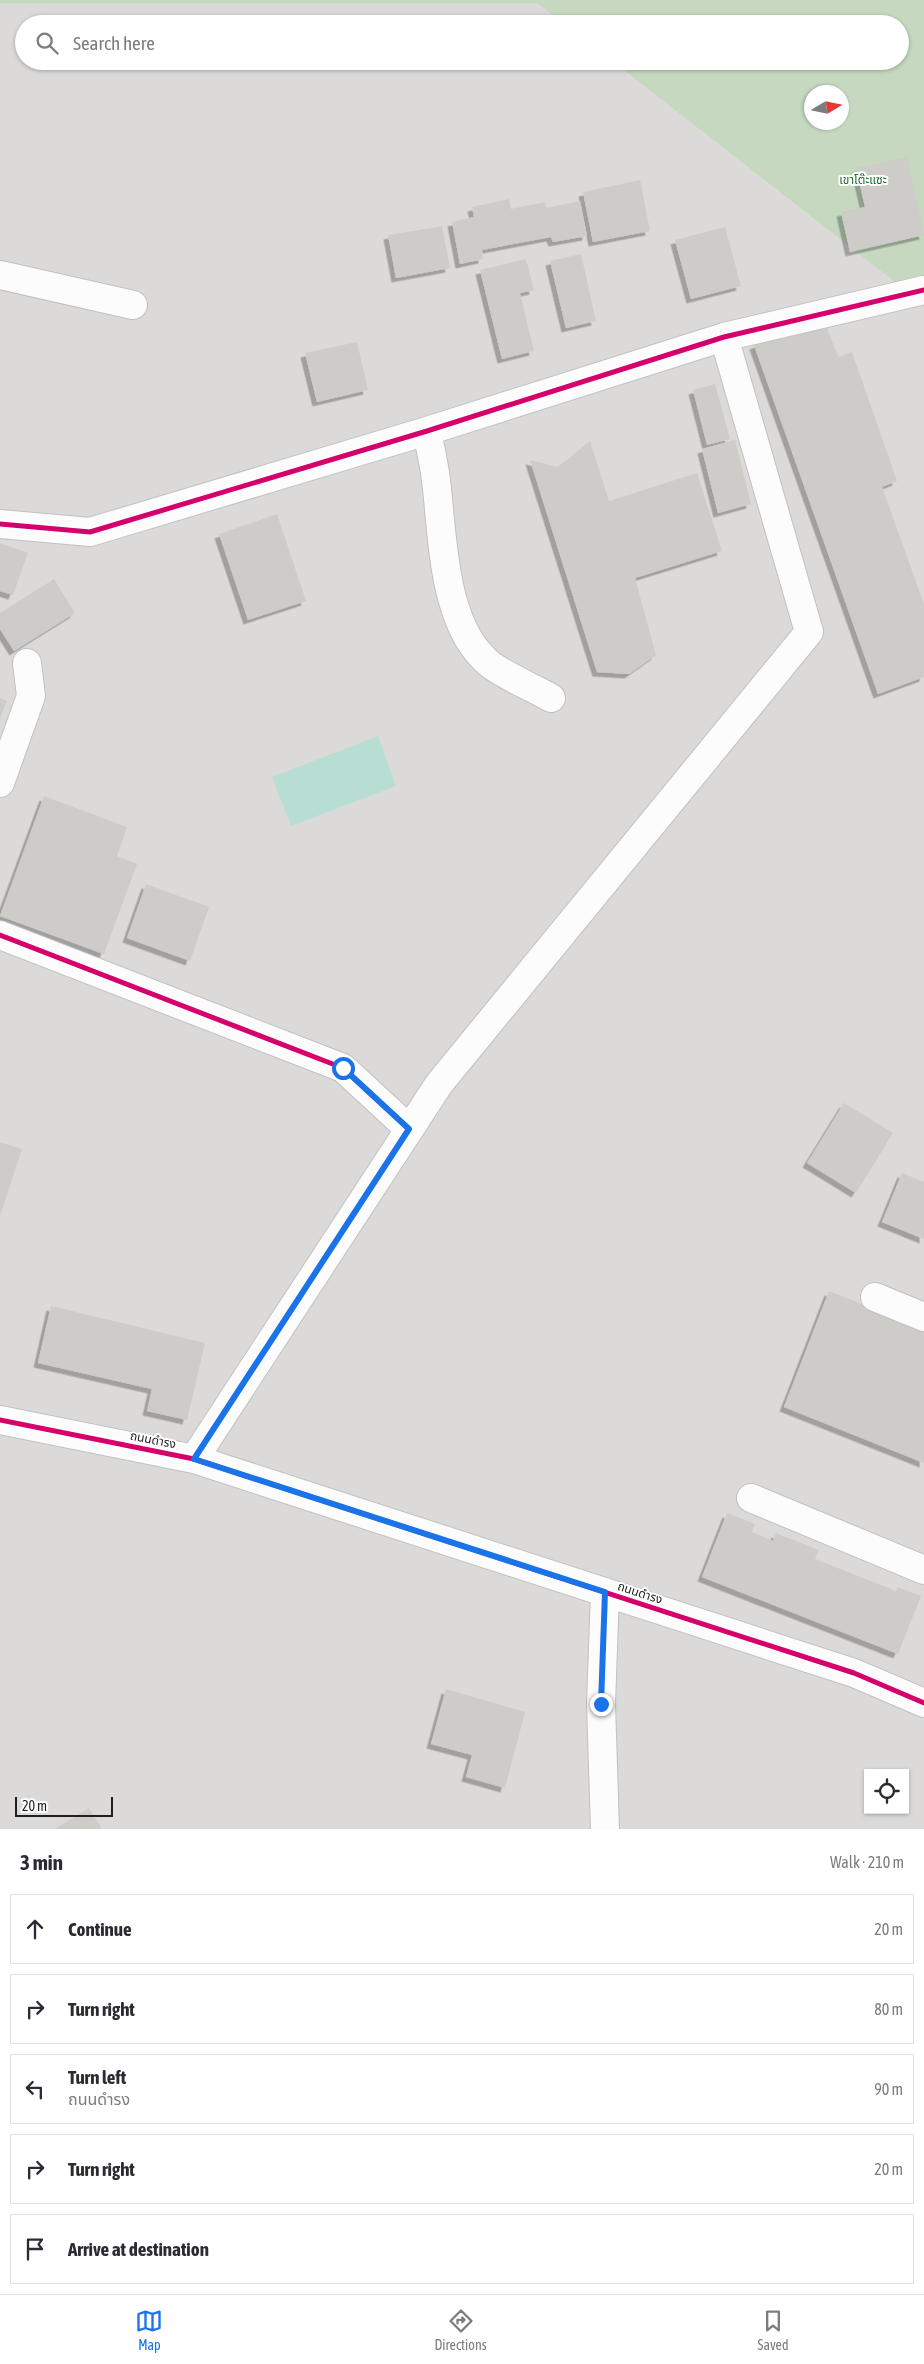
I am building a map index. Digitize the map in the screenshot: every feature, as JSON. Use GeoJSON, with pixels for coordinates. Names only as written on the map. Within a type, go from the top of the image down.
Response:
{"type":"FeatureCollection","features":[{"type":"Feature","properties":{"kind":"street"},"geometry":{"type":"LineString","coordinates":[[0,275],[133,305]]}},
{"type":"Feature","properties":{"kind":"street"},"geometry":{"type":"LineString","coordinates":[[0,524],[90,532],[427,431],[724,337],[924,290]]}},
{"type":"Feature","properties":{"kind":"street"},"geometry":{"type":"LineString","coordinates":[[194,1459],[439,1084],[808,632],[724,337]]}},
{"type":"Feature","properties":{"kind":"street"},"geometry":{"type":"LineString","coordinates":[[427,431],[436,479],[449,589],[459,618],[472,643],[491,665],[552,698]]}},
{"type":"Feature","properties":{"kind":"street"},"geometry":{"type":"LineString","coordinates":[[0,782],[32,696],[27,663]]}},
{"type":"Feature","properties":{"kind":"street"},"geometry":{"type":"LineString","coordinates":[[0,935],[343,1068],[409,1129]]}},
{"type":"Feature","properties":{"kind":"street"},"geometry":{"type":"LineString","coordinates":[[875,1297],[924,1317]]}},
{"type":"Feature","properties":{"kind":"street","name":"ถนนดำรง"},"geometry":{"type":"LineString","coordinates":[[0,1420],[194,1459],[922,1694]]}},
{"type":"Feature","properties":{"kind":"street"},"geometry":{"type":"LineString","coordinates":[[750,1498],[924,1570]]}},
{"type":"Feature","properties":{"kind":"street"},"geometry":{"type":"LineString","coordinates":[[605,1592],[601,1704],[605,1829]]}},
{"type":"Feature","properties":{"kind":"shaded area"},"geometry":{"type":"Polygon","coordinates":[[[0,3],[537,3],[552,15],[15,15],[15,70],[624,70],[924,305],[924,1829],[0,1829],[0,3]]]}},
{"type":"Feature","properties":{"kind":"green space","name":"เขาโต๊ะแซะ"},"geometry":{"type":"Polygon","coordinates":[[[0,0],[924,0],[924,305],[624,70],[909,70],[909,15],[552,15],[537,3],[0,3],[0,0]]]}},
{"type":"Feature","properties":{"kind":"green space"},"geometry":{"type":"Polygon","coordinates":[[[378,736],[396,786],[291,826],[272,777],[378,736]]]}},
{"type":"Feature","properties":{"kind":"building"},"geometry":{"type":"Polygon","coordinates":[[[907,157],[924,235],[850,252],[841,212],[865,207],[856,168],[907,157]]]}},
{"type":"Feature","properties":{"kind":"building"},"geometry":{"type":"Polygon","coordinates":[[[640,180],[650,231],[593,242],[583,192],[640,180]]]}},
{"type":"Feature","properties":{"kind":"building"},"geometry":{"type":"Polygon","coordinates":[[[509,199],[511,209],[545,202],[546,208],[580,201],[587,236],[553,242],[551,237],[482,250],[483,259],[460,264],[452,222],[474,217],[472,207],[509,199]]]}},
{"type":"Feature","properties":{"kind":"building"},"geometry":{"type":"Polygon","coordinates":[[[442,226],[450,268],[396,278],[388,235],[442,226]]]}},
{"type":"Feature","properties":{"kind":"building"},"geometry":{"type":"Polygon","coordinates":[[[725,227],[741,286],[691,299],[675,240],[725,227]]]}},
{"type":"Feature","properties":{"kind":"building"},"geometry":{"type":"Polygon","coordinates":[[[581,254],[596,321],[566,328],[550,261],[581,254]]]}},
{"type":"Feature","properties":{"kind":"building"},"geometry":{"type":"Polygon","coordinates":[[[526,259],[534,290],[520,293],[534,351],[502,359],[480,270],[526,259]]]}},
{"type":"Feature","properties":{"kind":"building"},"geometry":{"type":"Polygon","coordinates":[[[824,320],[838,357],[852,352],[897,481],[882,487],[924,604],[924,677],[878,694],[754,345],[824,320]]]}},
{"type":"Feature","properties":{"kind":"building"},"geometry":{"type":"Polygon","coordinates":[[[357,342],[368,390],[317,402],[305,353],[357,342]]]}},
{"type":"Feature","properties":{"kind":"building"},"geometry":{"type":"Polygon","coordinates":[[[715,384],[730,439],[707,445],[693,390],[715,384]]]}},
{"type":"Feature","properties":{"kind":"building"},"geometry":{"type":"Polygon","coordinates":[[[735,440],[751,504],[718,513],[702,449],[735,440]]]}},
{"type":"Feature","properties":{"kind":"building"},"geometry":{"type":"Polygon","coordinates":[[[590,441],[609,501],[697,473],[722,551],[635,578],[656,655],[629,674],[597,672],[530,460],[558,467],[590,441]]]}},
{"type":"Feature","properties":{"kind":"building"},"geometry":{"type":"Polygon","coordinates":[[[277,514],[306,601],[248,620],[219,534],[277,514]]]}},
{"type":"Feature","properties":{"kind":"building"},"geometry":{"type":"Polygon","coordinates":[[[0,543],[28,553],[13,595],[0,591],[0,543]]]}},
{"type":"Feature","properties":{"kind":"building"},"geometry":{"type":"Polygon","coordinates":[[[54,579],[75,613],[14,651],[0,629],[0,613],[54,579]]]}},
{"type":"Feature","properties":{"kind":"building"},"geometry":{"type":"Polygon","coordinates":[[[0,698],[7,701],[0,718],[0,698]]]}},
{"type":"Feature","properties":{"kind":"building"},"geometry":{"type":"Polygon","coordinates":[[[44,796],[127,827],[117,856],[137,864],[104,954],[0,916],[44,796]]]}},
{"type":"Feature","properties":{"kind":"building"},"geometry":{"type":"Polygon","coordinates":[[[146,884],[209,907],[190,961],[127,938],[146,884]]]}},
{"type":"Feature","properties":{"kind":"building"},"geometry":{"type":"Polygon","coordinates":[[[844,1103],[893,1133],[856,1193],[807,1163],[844,1103]]]}},
{"type":"Feature","properties":{"kind":"building"},"geometry":{"type":"Polygon","coordinates":[[[0,1142],[22,1149],[0,1216],[0,1142]]]}},
{"type":"Feature","properties":{"kind":"building"},"geometry":{"type":"Polygon","coordinates":[[[902,1173],[924,1182],[924,1239],[882,1222],[902,1173]]]}},
{"type":"Feature","properties":{"kind":"building"},"geometry":{"type":"Polygon","coordinates":[[[829,1291],[924,1329],[924,1463],[784,1407],[829,1291]]]}},
{"type":"Feature","properties":{"kind":"building"},"geometry":{"type":"Polygon","coordinates":[[[51,1306],[205,1343],[187,1420],[147,1411],[152,1389],[38,1363],[51,1306]]]}},
{"type":"Feature","properties":{"kind":"building"},"geometry":{"type":"Polygon","coordinates":[[[727,1513],[755,1524],[752,1532],[773,1541],[776,1533],[819,1550],[815,1559],[896,1591],[898,1587],[921,1596],[898,1654],[702,1577],[727,1513]]]}},
{"type":"Feature","properties":{"kind":"building"},"geometry":{"type":"Polygon","coordinates":[[[446,1689],[525,1712],[505,1788],[466,1777],[472,1755],[431,1744],[446,1689]]]}},
{"type":"Feature","properties":{"kind":"building"},"geometry":{"type":"Polygon","coordinates":[[[89,1808],[102,1829],[55,1829],[89,1808]]]}},
{"type":"Feature","properties":{"kind":"cycle path"},"geometry":{"type":"LineString","coordinates":[[0,524],[90,532],[427,431],[724,337],[924,290]]}},
{"type":"Feature","properties":{"kind":"cycle path"},"geometry":{"type":"LineString","coordinates":[[0,935],[343,1068],[409,1129]]}},
{"type":"Feature","properties":{"kind":"cycle path"},"geometry":{"type":"LineString","coordinates":[[0,1420],[194,1459],[854,1673],[924,1703]]}},
{"type":"Feature","properties":{"kind":"route"},"geometry":{"type":"LineString","coordinates":[[343,1068],[409,1129],[194,1459],[605,1592],[601,1704]]}}]}
